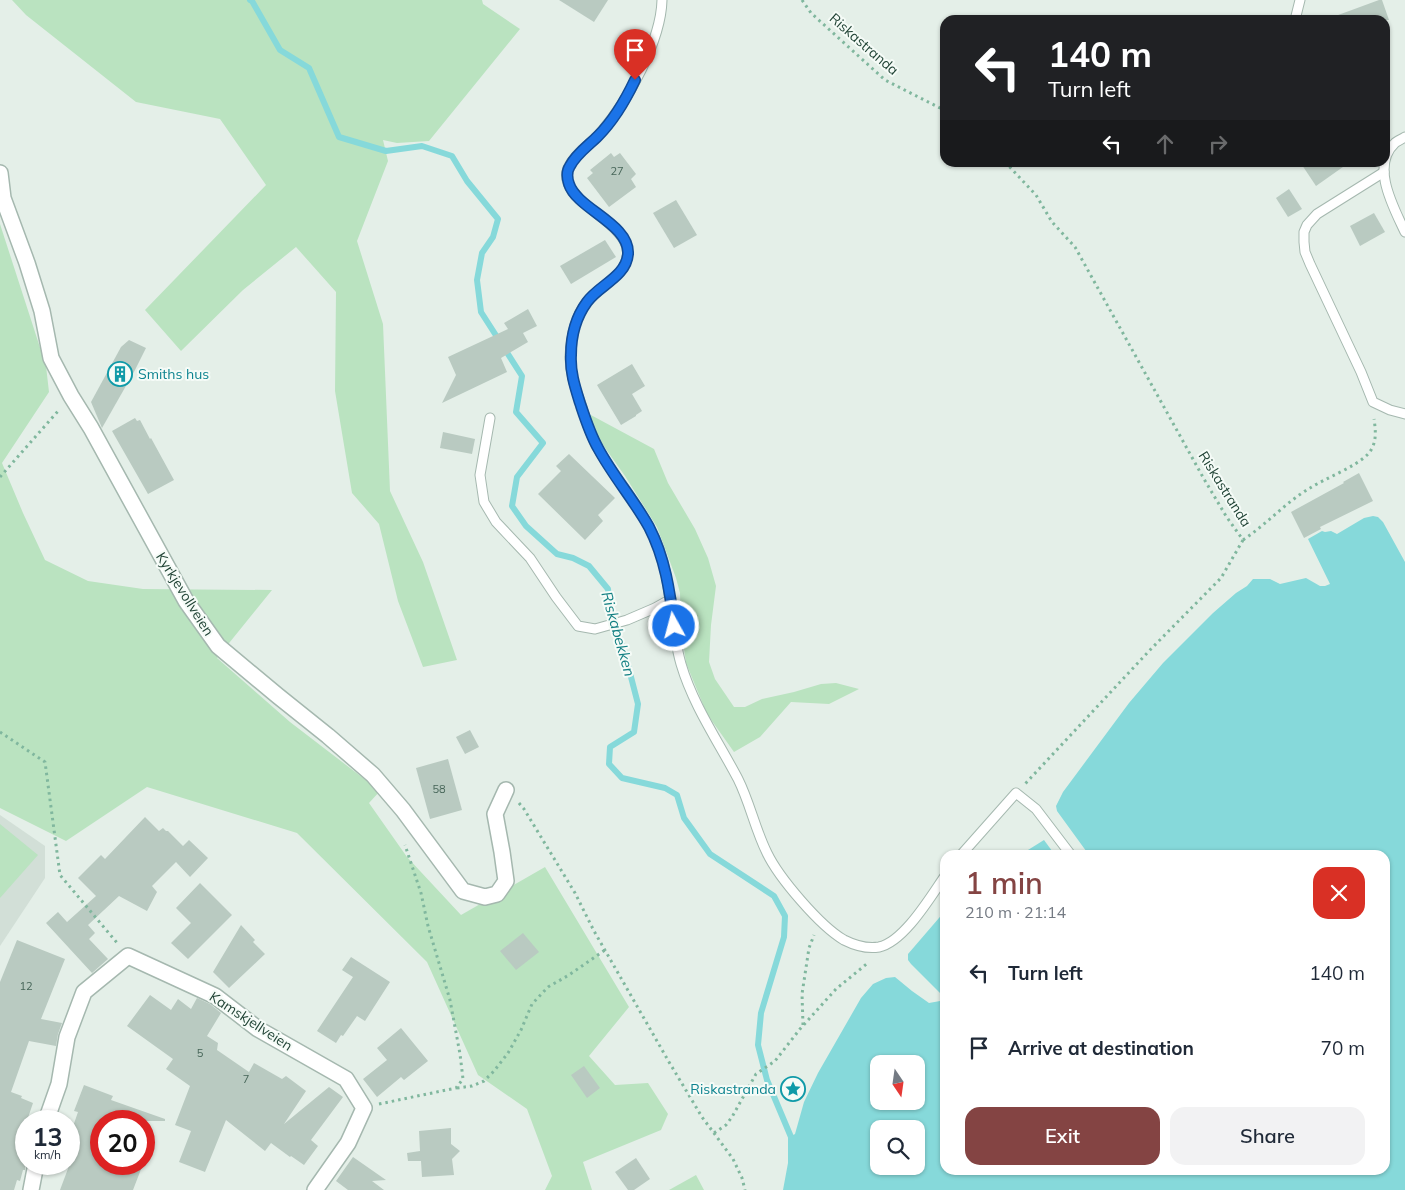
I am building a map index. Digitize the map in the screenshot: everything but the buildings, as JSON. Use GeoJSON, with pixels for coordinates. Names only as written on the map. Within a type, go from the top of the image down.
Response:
{"type":"FeatureCollection","features":[{"type":"Feature","properties":{"kind":"street","name":"Kyrkjevollveien"},"geometry":{"type":"LineString","coordinates":[[0,173],[3,198],[42,311],[51,358],[186,601],[218,646],[373,775],[403,810],[463,891],[485,897],[497,894],[506,881],[495,814],[506,790]]}},
{"type":"Feature","properties":{"kind":"street","name":"Kamskjellveien"},"geometry":{"type":"LineString","coordinates":[[128,956],[215,996],[258,1028],[346,1079],[364,1108]]}},
{"type":"Feature","properties":{"kind":"street"},"geometry":{"type":"LineString","coordinates":[[50,1110],[59,1084],[67,1037],[84,992],[128,956]]}},
{"type":"Feature","properties":{"kind":"street"},"geometry":{"type":"LineString","coordinates":[[315,1190],[348,1143],[364,1108]]}},
{"type":"Feature","properties":{"kind":"street"},"geometry":{"type":"LineString","coordinates":[[31,1190],[34,1175]]}},
{"type":"Feature","properties":{"kind":"lane"},"geometry":{"type":"LineString","coordinates":[[662,0],[654,42],[628,94],[599,135],[576,156],[568,168],[567,174],[571,189],[578,198],[605,219],[625,241],[628,249],[628,257],[624,266],[617,275],[588,300],[578,316],[572,335],[570,356],[573,381],[597,448],[635,504],[658,546],[671,598],[680,660],[689,688],[738,780],[768,856],[796,896],[836,935],[855,945],[880,947],[890,943],[902,933],[940,883]]}},
{"type":"Feature","properties":{"kind":"lane"},"geometry":{"type":"LineString","coordinates":[[1296,15],[1300,0]]}},
{"type":"Feature","properties":{"kind":"lane"},"geometry":{"type":"LineString","coordinates":[[1390,150],[1395,143],[1405,137]]}},
{"type":"Feature","properties":{"kind":"lane"},"geometry":{"type":"LineString","coordinates":[[1385,167],[1385,183],[1389,197],[1405,232]]}},
{"type":"Feature","properties":{"kind":"lane"},"geometry":{"type":"LineString","coordinates":[[1384,172],[1317,214],[1307,224],[1304,232],[1305,252],[1373,402],[1390,410],[1405,414]]}},
{"type":"Feature","properties":{"kind":"lane"},"geometry":{"type":"LineString","coordinates":[[490,418],[480,475],[484,502],[496,522],[530,558],[578,626],[595,628],[620,622],[655,608],[671,598]]}},
{"type":"Feature","properties":{"kind":"lane"},"geometry":{"type":"LineString","coordinates":[[965,850],[1016,793],[1036,810],[1067,850]]}},
{"type":"Feature","properties":{"kind":"path","name":"Riskastranda"},"geometry":{"type":"LineString","coordinates":[[802,0],[811,13],[885,80],[940,108]]}},
{"type":"Feature","properties":{"kind":"path","name":"Riskastranda"},"geometry":{"type":"LineString","coordinates":[[1010,167],[1036,195],[1052,222],[1074,247],[1204,479],[1243,540],[1221,578],[1150,650],[1016,793]]}},
{"type":"Feature","properties":{"kind":"path"},"geometry":{"type":"LineString","coordinates":[[0,477],[71,396]]}},
{"type":"Feature","properties":{"kind":"path"},"geometry":{"type":"LineString","coordinates":[[1243,540],[1290,501],[1367,455],[1374,445],[1376,436],[1373,402]]}},
{"type":"Feature","properties":{"kind":"path"},"geometry":{"type":"LineString","coordinates":[[0,732],[45,762],[60,875],[128,956]]}},
{"type":"Feature","properties":{"kind":"path"},"geometry":{"type":"LineString","coordinates":[[506,790],[524,809],[575,893],[669,1062],[714,1133],[733,1159],[742,1178],[745,1190]]}},
{"type":"Feature","properties":{"kind":"path"},"geometry":{"type":"LineString","coordinates":[[405,842],[450,1000],[463,1079],[456,1088]]}},
{"type":"Feature","properties":{"kind":"path"},"geometry":{"type":"LineString","coordinates":[[803,1026],[802,994],[810,948],[820,921]]}},
{"type":"Feature","properties":{"kind":"path"},"geometry":{"type":"LineString","coordinates":[[714,1133],[726,1125],[732,1117],[756,1074],[775,1061],[836,989],[890,943]]}},
{"type":"Feature","properties":{"kind":"path"},"geometry":{"type":"LineString","coordinates":[[364,1108],[472,1086],[484,1081],[508,1053],[521,1030],[532,1004],[548,987],[605,950]]}},
{"type":"Feature","properties":{"kind":"shaded area"},"geometry":{"type":"Polygon","coordinates":[[[0,815],[45,846],[45,878],[0,946],[0,815]]]}},
{"type":"Feature","properties":{"kind":"green space"},"geometry":{"type":"Polygon","coordinates":[[[12,0],[482,0],[483,4],[520,29],[429,141],[397,143],[383,140],[388,161],[357,241],[383,324],[390,491],[423,562],[457,660],[423,667],[398,601],[379,524],[352,493],[335,391],[336,292],[296,247],[243,290],[181,351],[145,310],[266,185],[220,119],[136,102],[26,15],[12,0]]]}},
{"type":"Feature","properties":{"kind":"green space"},"geometry":{"type":"Polygon","coordinates":[[[0,224],[46,366],[49,392],[2,463],[45,560],[88,581],[143,589],[272,590],[217,658],[290,722],[380,791],[369,803],[407,857],[461,915],[545,867],[629,1007],[589,1056],[615,1085],[648,1083],[668,1114],[661,1130],[583,1162],[592,1190],[545,1190],[552,1176],[527,1109],[478,1075],[427,962],[297,833],[147,787],[66,841],[0,808],[0,224]]]}},
{"type":"Feature","properties":{"kind":"green space"},"geometry":{"type":"Polygon","coordinates":[[[589,414],[654,449],[668,483],[695,529],[708,558],[716,586],[709,662],[715,679],[734,707],[745,707],[762,699],[821,684],[836,683],[859,689],[829,704],[791,702],[760,737],[734,752],[707,714],[686,663],[681,627],[680,593],[657,527],[625,476],[598,438],[589,414]]]}},
{"type":"Feature","properties":{"kind":"green space"},"geometry":{"type":"Polygon","coordinates":[[[0,824],[38,855],[0,898],[0,824]]]}},
{"type":"Feature","properties":{"kind":"green space"},"geometry":{"type":"Polygon","coordinates":[[[696,1175],[704,1190],[669,1190],[696,1175]]]}},
{"type":"Feature","properties":{"kind":"water"},"geometry":{"type":"Polygon","coordinates":[[[1378,517],[1383,522],[1405,562],[1405,1190],[783,1190],[788,1163],[788,1138],[795,1134],[804,1102],[818,1073],[861,998],[873,984],[886,978],[895,977],[929,1003],[940,1001],[940,1175],[1390,1175],[1390,850],[1085,850],[1057,811],[1056,806],[1063,792],[1129,703],[1163,663],[1213,613],[1253,579],[1270,579],[1280,584],[1306,578],[1320,586],[1330,584],[1308,539],[1322,531],[1331,531],[1337,534],[1364,518],[1378,517]]]}},
{"type":"Feature","properties":{"kind":"water"},"geometry":{"type":"Polygon","coordinates":[[[1044,840],[1051,850],[1028,850],[1044,840]]]}},
{"type":"Feature","properties":{"kind":"water"},"geometry":{"type":"Polygon","coordinates":[[[940,917],[940,993],[908,960],[908,954],[940,917]]]}},
{"type":"Feature","properties":{"kind":"waterway","name":"Riskabekken"},"geometry":{"type":"LineString","coordinates":[[250,0],[280,50],[309,68],[339,137],[386,151],[422,146],[452,156],[467,181],[498,219],[493,237],[482,253],[477,280],[481,312],[522,376],[516,412],[543,443],[517,477],[512,506],[526,526],[557,554],[573,558],[589,566],[608,589],[611,616],[624,650],[638,704],[634,732],[610,747],[609,764],[622,778],[665,788],[677,795],[684,818],[710,854],[774,896],[785,916],[784,937],[761,1013],[758,1045],[767,1080],[791,1137]]}},
{"type":"Feature","properties":{"kind":"place","name":"Smiths hus"},"geometry":{"type":"Point","coordinates":[120,374]}},
{"type":"Feature","properties":{"kind":"place","name":"Riskastranda"},"geometry":{"type":"Point","coordinates":[793,1089]}},
{"type":"Feature","properties":{"kind":"route"},"geometry":{"type":"LineString","coordinates":[[635,80],[612,118],[599,135],[576,156],[568,168],[568,182],[571,189],[578,198],[605,219],[625,241],[628,249],[628,257],[624,266],[617,275],[588,300],[578,316],[572,335],[570,356],[575,388],[597,448],[635,504],[658,546],[671,598],[674,626]]}}]}
